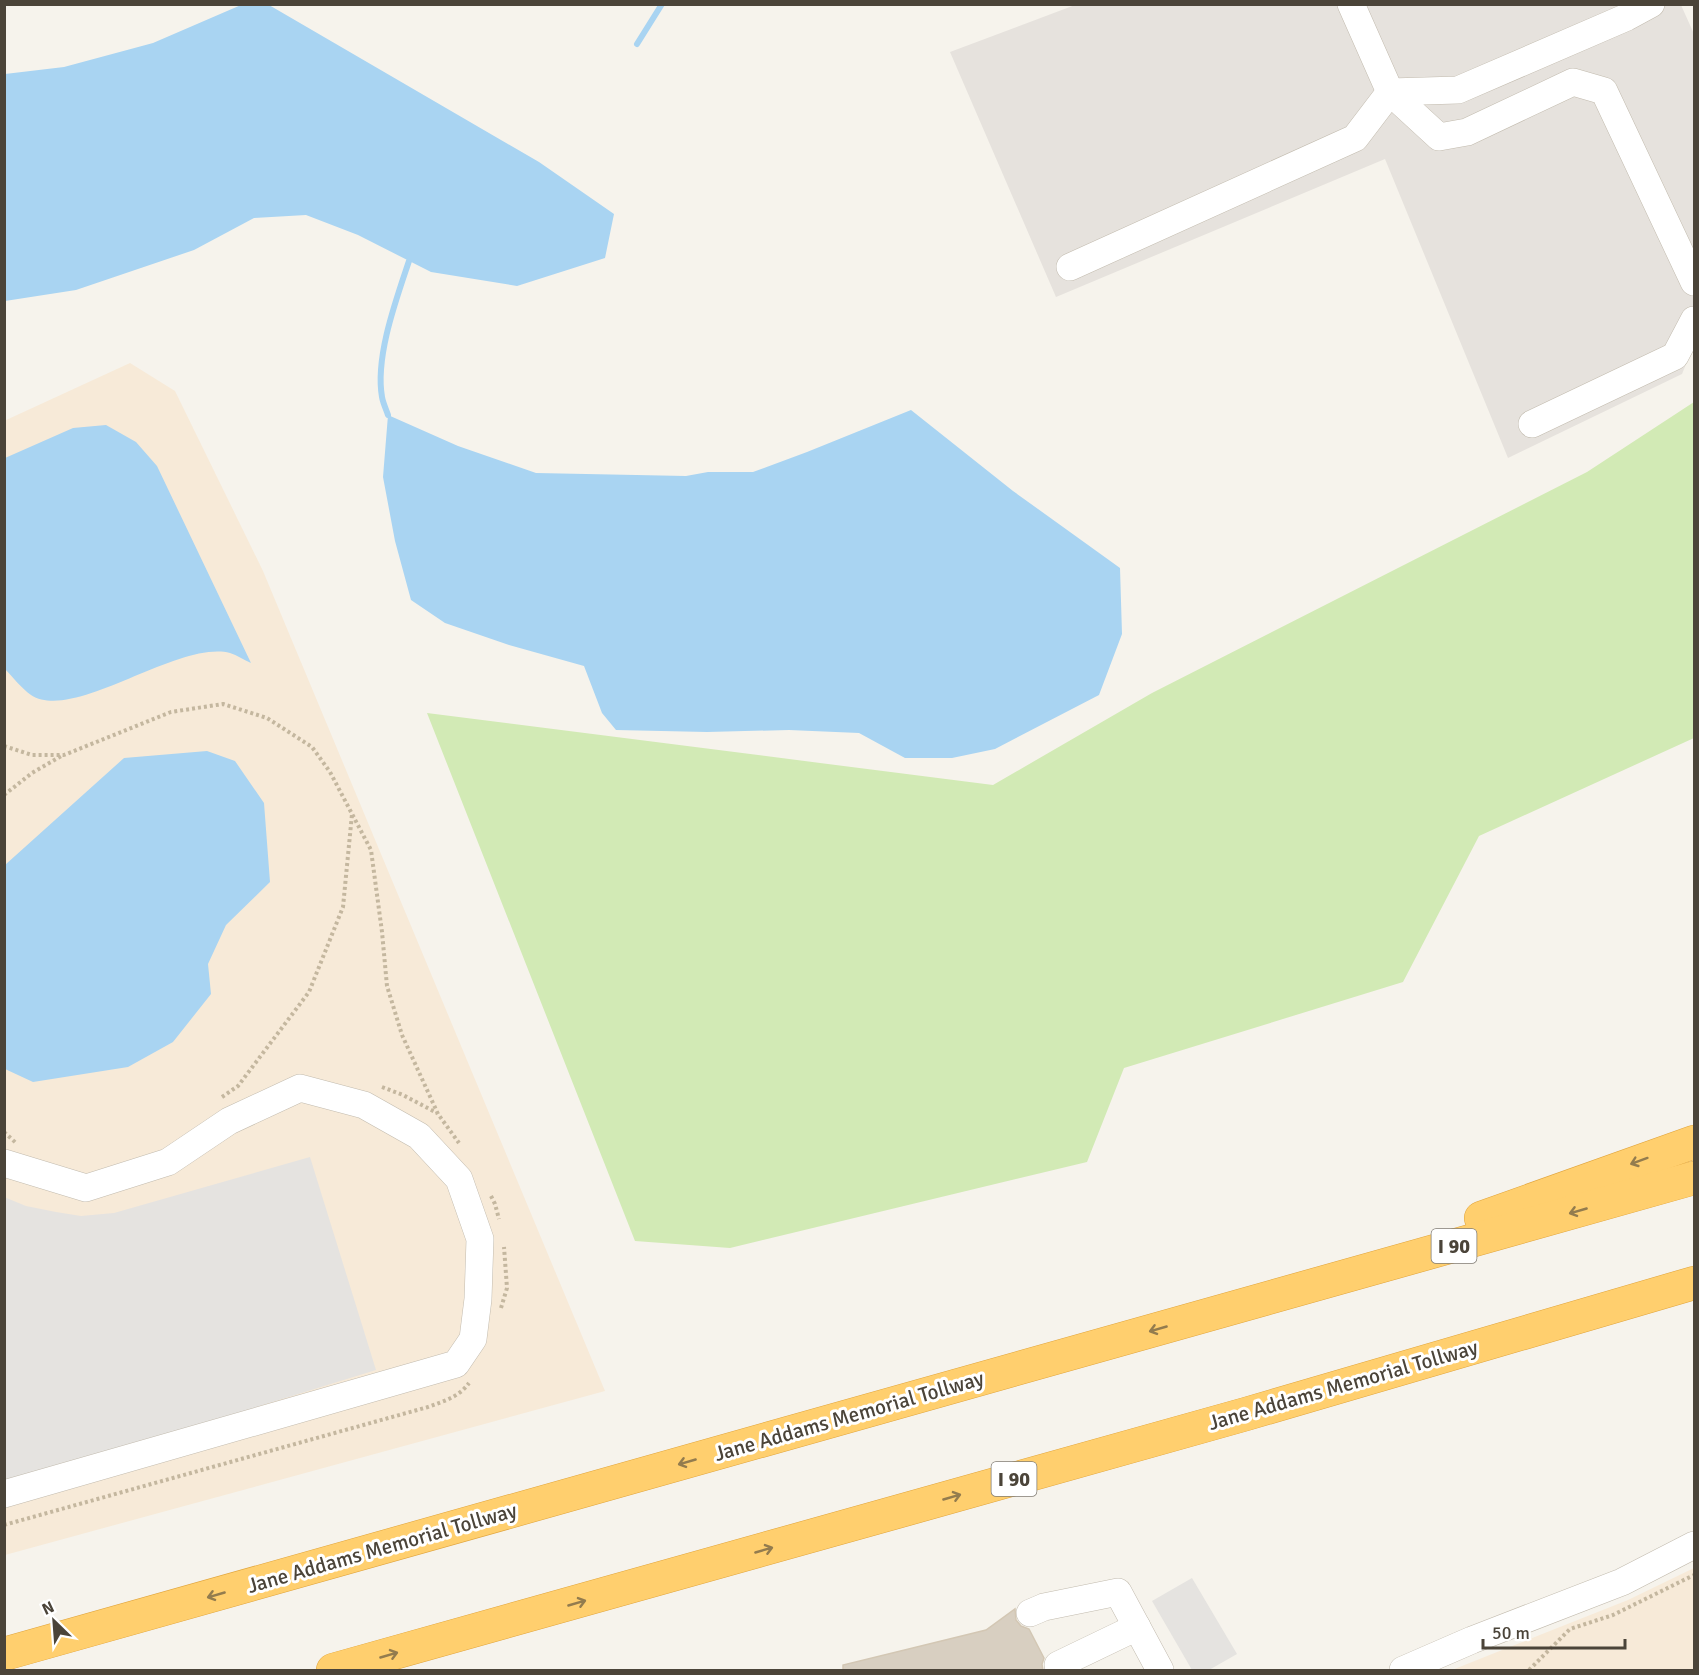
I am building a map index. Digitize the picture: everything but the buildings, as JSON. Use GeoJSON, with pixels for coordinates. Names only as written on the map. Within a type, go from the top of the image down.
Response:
{"type":"FeatureCollection","features":[{"type":"Feature","properties":{"kind":"highway"},"geometry":{"type":"LineString","coordinates":[[1214,1313],[1695,1142]]}},
{"type":"Feature","properties":{"kind":"highway","name":"Jane Addams Memorial Tollway"},"geometry":{"type":"LineString","coordinates":[[4,1654],[1695,1178]]}},
{"type":"Feature","properties":{"kind":"highway","name":"Jane Addams Memorial Tollway"},"geometry":{"type":"LineString","coordinates":[[333,1671],[1246,1414],[1695,1283]]}},
{"type":"Feature","properties":{"kind":"street"},"geometry":{"type":"LineString","coordinates":[[1351,4],[1390,92],[1439,137],[1467,132],[1573,82],[1604,91],[1695,282]]}},
{"type":"Feature","properties":{"kind":"street"},"geometry":{"type":"LineString","coordinates":[[1390,92],[1458,90],[1628,17],[1651,4]]}},
{"type":"Feature","properties":{"kind":"street"},"geometry":{"type":"LineString","coordinates":[[1070,267],[1355,138],[1390,92]]}},
{"type":"Feature","properties":{"kind":"street"},"geometry":{"type":"LineString","coordinates":[[1532,424],[1675,356],[1695,320]]}},
{"type":"Feature","properties":{"kind":"street"},"geometry":{"type":"LineString","coordinates":[[4,1494],[456,1364],[472,1339],[478,1299],[480,1239],[459,1179],[419,1136],[364,1105],[300,1088],[229,1121],[168,1162],[86,1188],[8,1158]]}},
{"type":"Feature","properties":{"kind":"street"},"geometry":{"type":"LineString","coordinates":[[1403,1671],[1472,1640],[1622,1582],[1695,1545]]}},
{"type":"Feature","properties":{"kind":"street"},"geometry":{"type":"LineString","coordinates":[[1030,1613],[1044,1606],[1118,1592],[1160,1671]]}},
{"type":"Feature","properties":{"kind":"street"},"geometry":{"type":"LineString","coordinates":[[1058,1665],[1137,1627]]}},
{"type":"Feature","properties":{"kind":"path"},"geometry":{"type":"LineString","coordinates":[[4,795],[32,773],[64,755],[171,712],[223,704],[267,718],[312,747],[330,772],[370,850],[387,986],[402,1035],[438,1114],[462,1148]]}},
{"type":"Feature","properties":{"kind":"path"},"geometry":{"type":"LineString","coordinates":[[4,746],[32,755],[64,755]]}},
{"type":"Feature","properties":{"kind":"path"},"geometry":{"type":"LineString","coordinates":[[215,1102],[238,1086],[309,992],[343,907],[352,813]]}},
{"type":"Feature","properties":{"kind":"path"},"geometry":{"type":"LineString","coordinates":[[4,1132],[8,1158]]}},
{"type":"Feature","properties":{"kind":"path"},"geometry":{"type":"LineString","coordinates":[[490,1194],[501,1227]]}},
{"type":"Feature","properties":{"kind":"path"},"geometry":{"type":"LineString","coordinates":[[499,1318],[507,1287],[504,1238]]}},
{"type":"Feature","properties":{"kind":"path"},"geometry":{"type":"LineString","coordinates":[[4,1525],[428,1407],[464,1391],[476,1375]]}},
{"type":"Feature","properties":{"kind":"path"},"geometry":{"type":"LineString","coordinates":[[1529,1671],[1570,1629],[1613,1614],[1695,1575]]}},
{"type":"Feature","properties":{"kind":"shaded area"},"geometry":{"type":"Polygon","coordinates":[[[1075,5],[1681,5],[1694,34],[1694,344],[1682,374],[1508,458],[1385,159],[1056,297],[950,52],[1075,5]]]}},
{"type":"Feature","properties":{"kind":"shaded area"},"geometry":{"type":"Polygon","coordinates":[[[130,363],[175,391],[263,571],[605,1391],[5,1555],[4,421],[130,363]]]}},
{"type":"Feature","properties":{"kind":"shaded area"},"geometry":{"type":"Polygon","coordinates":[[[310,1157],[376,1370],[5,1485],[4,1197],[26,1206],[81,1216],[114,1213],[310,1157]]]}},
{"type":"Feature","properties":{"kind":"shaded area"},"geometry":{"type":"Polygon","coordinates":[[[1694,1568],[1694,1670],[1452,1670],[1628,1600],[1694,1568]]]}},
{"type":"Feature","properties":{"kind":"shaded area"},"geometry":{"type":"Polygon","coordinates":[[[1192,1578],[1237,1654],[1209,1670],[1192,1670],[1152,1601],[1192,1578]]]}},
{"type":"Feature","properties":{"kind":"green space"},"geometry":{"type":"Polygon","coordinates":[[[1694,402],[1694,738],[1479,836],[1403,982],[1124,1068],[1087,1162],[730,1248],[635,1241],[427,713],[993,785],[1152,693],[1587,472],[1694,402]]]}},
{"type":"Feature","properties":{"kind":"water"},"geometry":{"type":"Polygon","coordinates":[[[241,5],[269,5],[539,162],[614,214],[605,258],[517,286],[431,272],[358,235],[306,215],[254,218],[194,250],[76,290],[5,301],[5,74],[64,67],[153,43],[241,5]]]}},
{"type":"Feature","properties":{"kind":"water"},"geometry":{"type":"Polygon","coordinates":[[[911,410],[1013,491],[1120,568],[1122,634],[1099,695],[995,749],[952,758],[905,758],[859,733],[789,730],[707,732],[616,730],[602,713],[584,666],[509,645],[445,623],[411,600],[395,541],[383,477],[388,415],[458,446],[536,473],[686,476],[708,472],[753,472],[911,410]]]}},
{"type":"Feature","properties":{"kind":"water"},"geometry":{"type":"Polygon","coordinates":[[[106,425],[136,442],[157,466],[251,663],[230,653],[208,652],[155,668],[99,691],[50,701],[31,695],[5,669],[5,458],[73,428],[106,425]]]}},
{"type":"Feature","properties":{"kind":"water"},"geometry":{"type":"Polygon","coordinates":[[[207,751],[235,761],[264,803],[270,882],[226,925],[208,964],[211,994],[173,1042],[128,1067],[33,1082],[5,1069],[5,865],[124,758],[207,751]]]}},
{"type":"Feature","properties":{"kind":"waterway"},"geometry":{"type":"LineString","coordinates":[[637,44],[662,4]]}},
{"type":"Feature","properties":{"kind":"waterway"},"geometry":{"type":"LineString","coordinates":[[388,415],[382,397],[381,364],[388,329],[409,261]]}}]}
